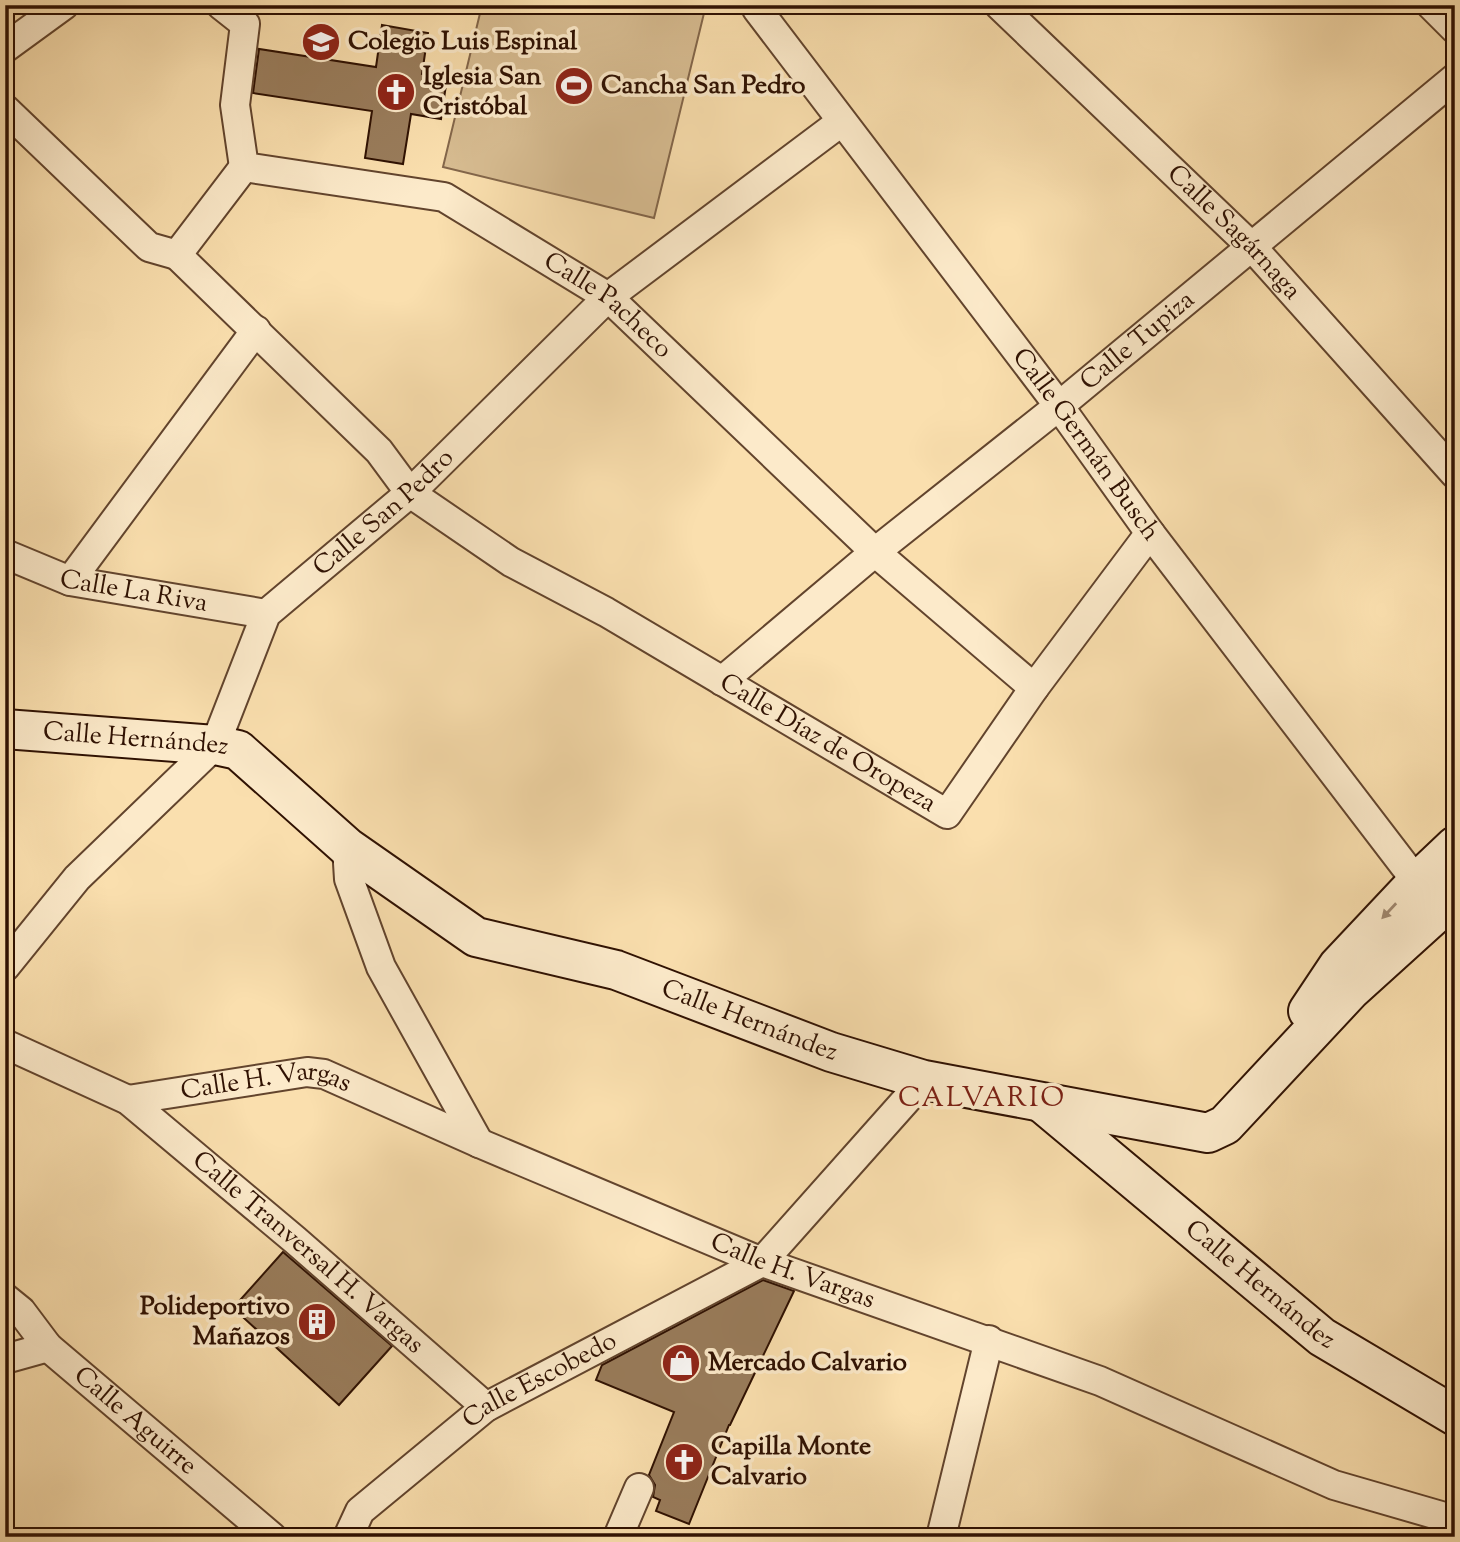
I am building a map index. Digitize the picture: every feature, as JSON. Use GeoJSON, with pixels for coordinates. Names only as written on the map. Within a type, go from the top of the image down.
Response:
{"type":"FeatureCollection","features":[{"type":"Feature","properties":{"kind":"main road","name":"Calle Hernández"},"geometry":{"type":"LineString","coordinates":[[5,729],[215,745],[238,750],[347,847],[476,937],[616,970],[831,1052],[924,1080],[1038,1100],[1322,1337],[1455,1416]]}},
{"type":"Feature","properties":{"kind":"main road"},"geometry":{"type":"LineString","coordinates":[[1257,1089],[1338,966],[1417,881],[1455,846]]}},
{"type":"Feature","properties":{"kind":"main road"},"geometry":{"type":"LineString","coordinates":[[1038,1100],[1208,1133],[1226,1125],[1350,991],[1455,895]]}},
{"type":"Feature","properties":{"kind":"street"},"geometry":{"type":"LineString","coordinates":[[5,48],[64,5]]}},
{"type":"Feature","properties":{"kind":"street"},"geometry":{"type":"LineString","coordinates":[[177,255],[244,167],[235,105],[245,24],[221,5]]}},
{"type":"Feature","properties":{"kind":"street","name":"Calle Germán Busch"},"geometry":{"type":"LineString","coordinates":[[756,5],[841,122],[1059,407],[1150,533],[1417,881]]}},
{"type":"Feature","properties":{"kind":"street","name":"Calle Sagárnaga"},"geometry":{"type":"LineString","coordinates":[[999,5],[1252,247],[1455,474]]}},
{"type":"Feature","properties":{"kind":"street"},"geometry":{"type":"LineString","coordinates":[[1432,5],[1455,29]]}},
{"type":"Feature","properties":{"kind":"street","name":"Calle Tupiza"},"geometry":{"type":"LineString","coordinates":[[722,681],[874,552],[1059,407],[1455,78]]}},
{"type":"Feature","properties":{"kind":"street"},"geometry":{"type":"LineString","coordinates":[[5,109],[149,247],[177,255],[256,330],[379,451],[410,494]]}},
{"type":"Feature","properties":{"kind":"street","name":"Calle San Pedro"},"geometry":{"type":"LineString","coordinates":[[5,967],[77,878],[215,745],[266,614],[410,494],[608,297],[841,122]]}},
{"type":"Feature","properties":{"kind":"street","name":"Calle Pacheco"},"geometry":{"type":"LineString","coordinates":[[244,167],[444,197],[608,297],[874,552],[1034,688]]}},
{"type":"Feature","properties":{"kind":"street"},"geometry":{"type":"LineString","coordinates":[[70,580],[256,330]]}},
{"type":"Feature","properties":{"kind":"street","name":"Calle Díaz de Oropeza"},"geometry":{"type":"LineString","coordinates":[[410,494],[511,562],[606,612],[947,814],[1034,688],[1150,533]]}},
{"type":"Feature","properties":{"kind":"street","name":"Calle La Riva"},"geometry":{"type":"LineString","coordinates":[[5,554],[70,580],[266,614]]}},
{"type":"Feature","properties":{"kind":"street"},"geometry":{"type":"LineString","coordinates":[[347,847],[349,879],[381,967],[479,1143]]}},
{"type":"Feature","properties":{"kind":"street","name":"Calle Tranversal H. Vargas"},"geometry":{"type":"LineString","coordinates":[[5,1044],[128,1100],[295,1240],[485,1407]]}},
{"type":"Feature","properties":{"kind":"street","name":"Calle H. Vargas"},"geometry":{"type":"LineString","coordinates":[[128,1100],[307,1072],[324,1074],[479,1143],[762,1262],[1100,1381],[1334,1485],[1455,1520]]}},
{"type":"Feature","properties":{"kind":"street"},"geometry":{"type":"LineString","coordinates":[[762,1262],[924,1080]]}},
{"type":"Feature","properties":{"kind":"street","name":"Calle Escobedo"},"geometry":{"type":"LineString","coordinates":[[348,1537],[360,1511],[485,1407],[762,1262]]}},
{"type":"Feature","properties":{"kind":"street","name":"Calle Aguirre"},"geometry":{"type":"LineString","coordinates":[[5,1298],[21,1311],[48,1347],[272,1537]]}},
{"type":"Feature","properties":{"kind":"street"},"geometry":{"type":"LineString","coordinates":[[942,1537],[989,1340]]}},
{"type":"Feature","properties":{"kind":"street"},"geometry":{"type":"LineString","coordinates":[[5,1359],[48,1347]]}},
{"type":"Feature","properties":{"kind":"street"},"geometry":{"type":"LineString","coordinates":[[618,1537],[639,1488]]}},
{"type":"Feature","properties":{"kind":"shaded area","name":"Cancha San Pedro"},"geometry":{"type":"Polygon","coordinates":[[[482,5],[706,5],[654,218],[443,167],[482,5]]]}},
{"type":"Feature","properties":{"kind":"building"},"geometry":{"type":"Polygon","coordinates":[[[382,25],[428,33],[422,74],[447,78],[441,119],[411,114],[403,164],[365,158],[372,111],[253,93],[259,49],[376,67],[382,25]]]}},
{"type":"Feature","properties":{"kind":"building","name":"Polideportivo Mañazos"},"geometry":{"type":"Polygon","coordinates":[[[283,1252],[392,1346],[339,1405],[233,1308],[283,1252]]]}},
{"type":"Feature","properties":{"kind":"building","name":"Mercado Calvario"},"geometry":{"type":"Polygon","coordinates":[[[763,1280],[794,1291],[729,1425],[689,1524],[656,1511],[660,1500],[653,1497],[655,1485],[649,1475],[674,1412],[596,1380],[602,1365],[763,1280]]]}},
{"type":"Feature","properties":{"kind":"place","name":"Colegio Luis Espinal"},"geometry":{"type":"Point","coordinates":[321,42]}},
{"type":"Feature","properties":{"kind":"place","name":"Cancha San Pedro"},"geometry":{"type":"Point","coordinates":[574,86]}},
{"type":"Feature","properties":{"kind":"place","name":"Iglesia San Cristóbal"},"geometry":{"type":"Point","coordinates":[396,92]}},
{"type":"Feature","properties":{"kind":"place","name":"Polideportivo Mañazos"},"geometry":{"type":"Point","coordinates":[317,1322]}},
{"type":"Feature","properties":{"kind":"place","name":"Mercado Calvario"},"geometry":{"type":"Point","coordinates":[681,1363]}},
{"type":"Feature","properties":{"kind":"place","name":"Capilla Monte Calvario"},"geometry":{"type":"Point","coordinates":[684,1462]}},
{"type":"Feature","properties":{"kind":"district","name":"CALVARIO"},"geometry":{"type":"Point","coordinates":[982,1099]}}]}
